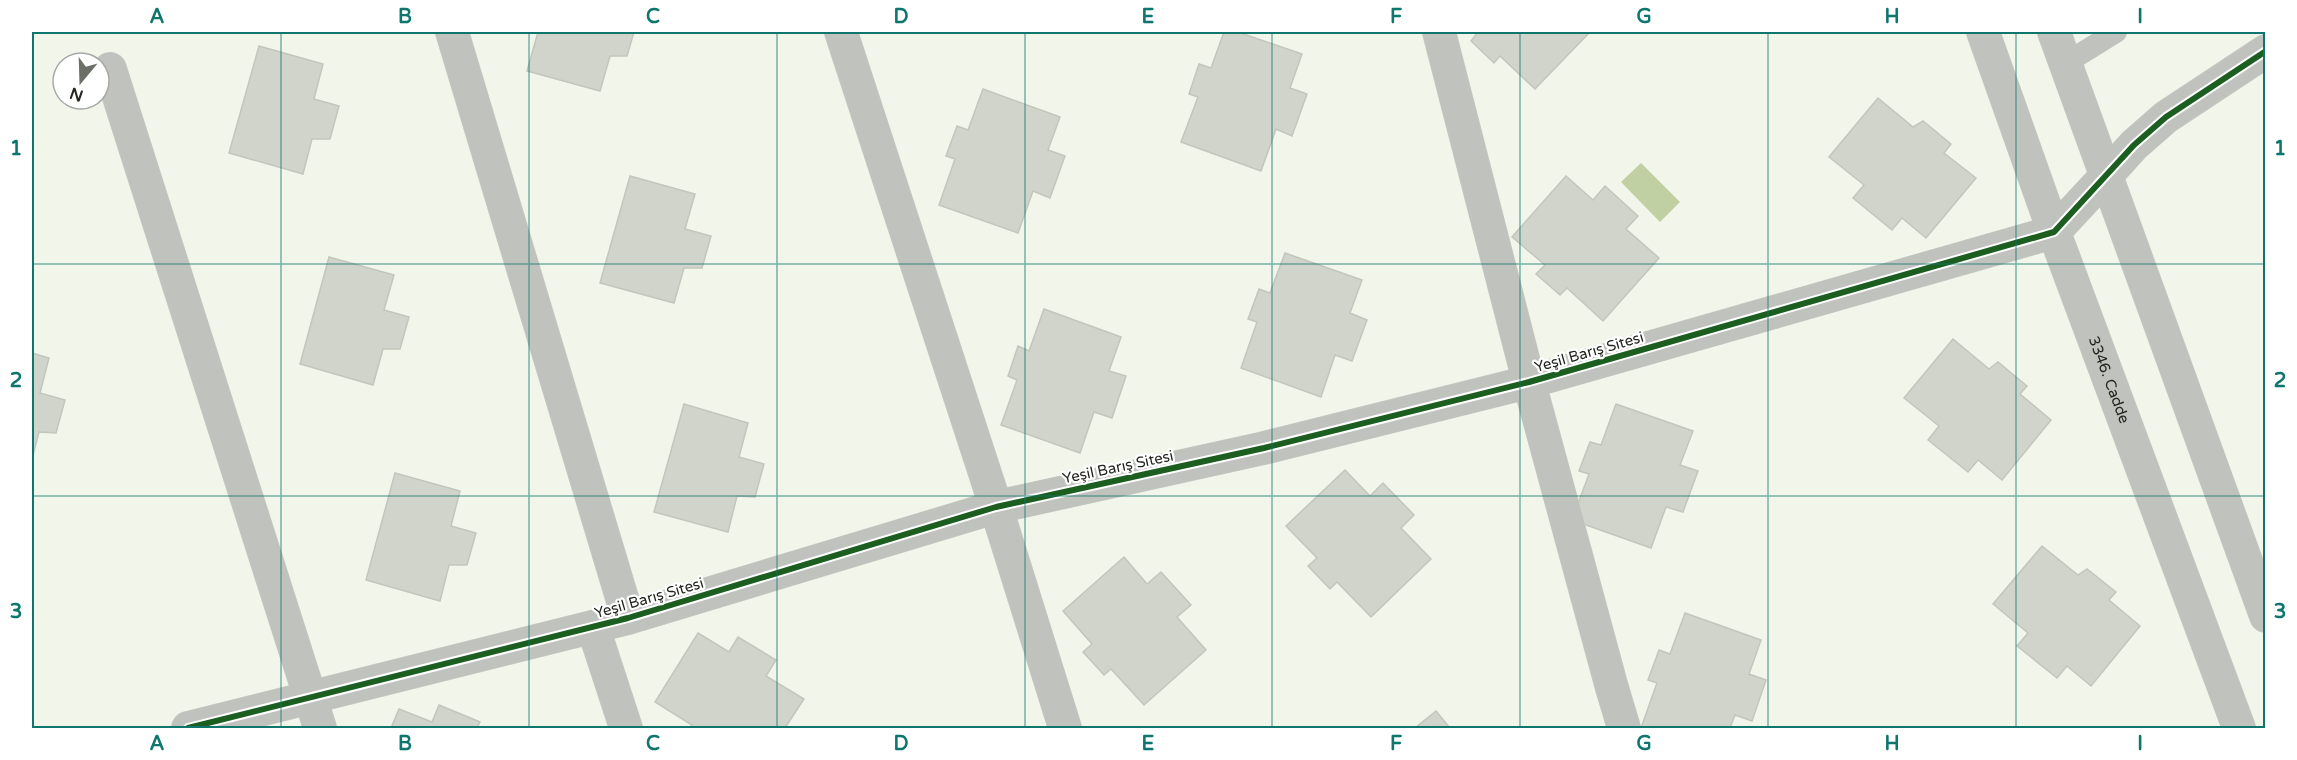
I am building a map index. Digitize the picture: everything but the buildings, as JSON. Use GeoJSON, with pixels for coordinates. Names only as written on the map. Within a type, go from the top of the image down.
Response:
{"type":"FeatureCollection","features":[{"type":"Feature","properties":{"kind":"street"},"geometry":{"type":"LineString","coordinates":[[452,32],[628,618]]}},
{"type":"Feature","properties":{"kind":"street"},"geometry":{"type":"LineString","coordinates":[[841,32],[996,507],[1065,729]]}},
{"type":"Feature","properties":{"kind":"street"},"geometry":{"type":"LineString","coordinates":[[1439,32],[1529,382],[1624,729]]}},
{"type":"Feature","properties":{"kind":"street","name":"3346. Cadde"},"geometry":{"type":"LineString","coordinates":[[1983,32],[2054,232],[2239,729]]}},
{"type":"Feature","properties":{"kind":"street"},"geometry":{"type":"LineString","coordinates":[[2054,32],[2265,616]]}},
{"type":"Feature","properties":{"kind":"street"},"geometry":{"type":"LineString","coordinates":[[2054,232],[2134,145],[2166,117],[2265,51]]}},
{"type":"Feature","properties":{"kind":"street"},"geometry":{"type":"LineString","coordinates":[[111,72],[320,729]]}},
{"type":"Feature","properties":{"kind":"street","name":"Yeşil Barış Sitesi"},"geometry":{"type":"LineString","coordinates":[[188,729],[628,618],[996,507],[1264,448],[1529,382],[2054,232]]}},
{"type":"Feature","properties":{"kind":"street"},"geometry":{"type":"LineString","coordinates":[[593,627],[626,729]]}},
{"type":"Feature","properties":{"kind":"lane"},"geometry":{"type":"LineString","coordinates":[[2066,63],[2116,32]]}},
{"type":"Feature","properties":{"kind":"shaded area"},"geometry":{"type":"Polygon","coordinates":[[[1641,163],[1680,202],[1660,222],[1621,182],[1641,163]]]}},
{"type":"Feature","properties":{"kind":"cycle path"},"geometry":{"type":"LineString","coordinates":[[188,728],[628,618],[996,507],[1264,448],[1529,382],[2054,232],[2134,145],[2166,117],[2266,51]]}}]}
